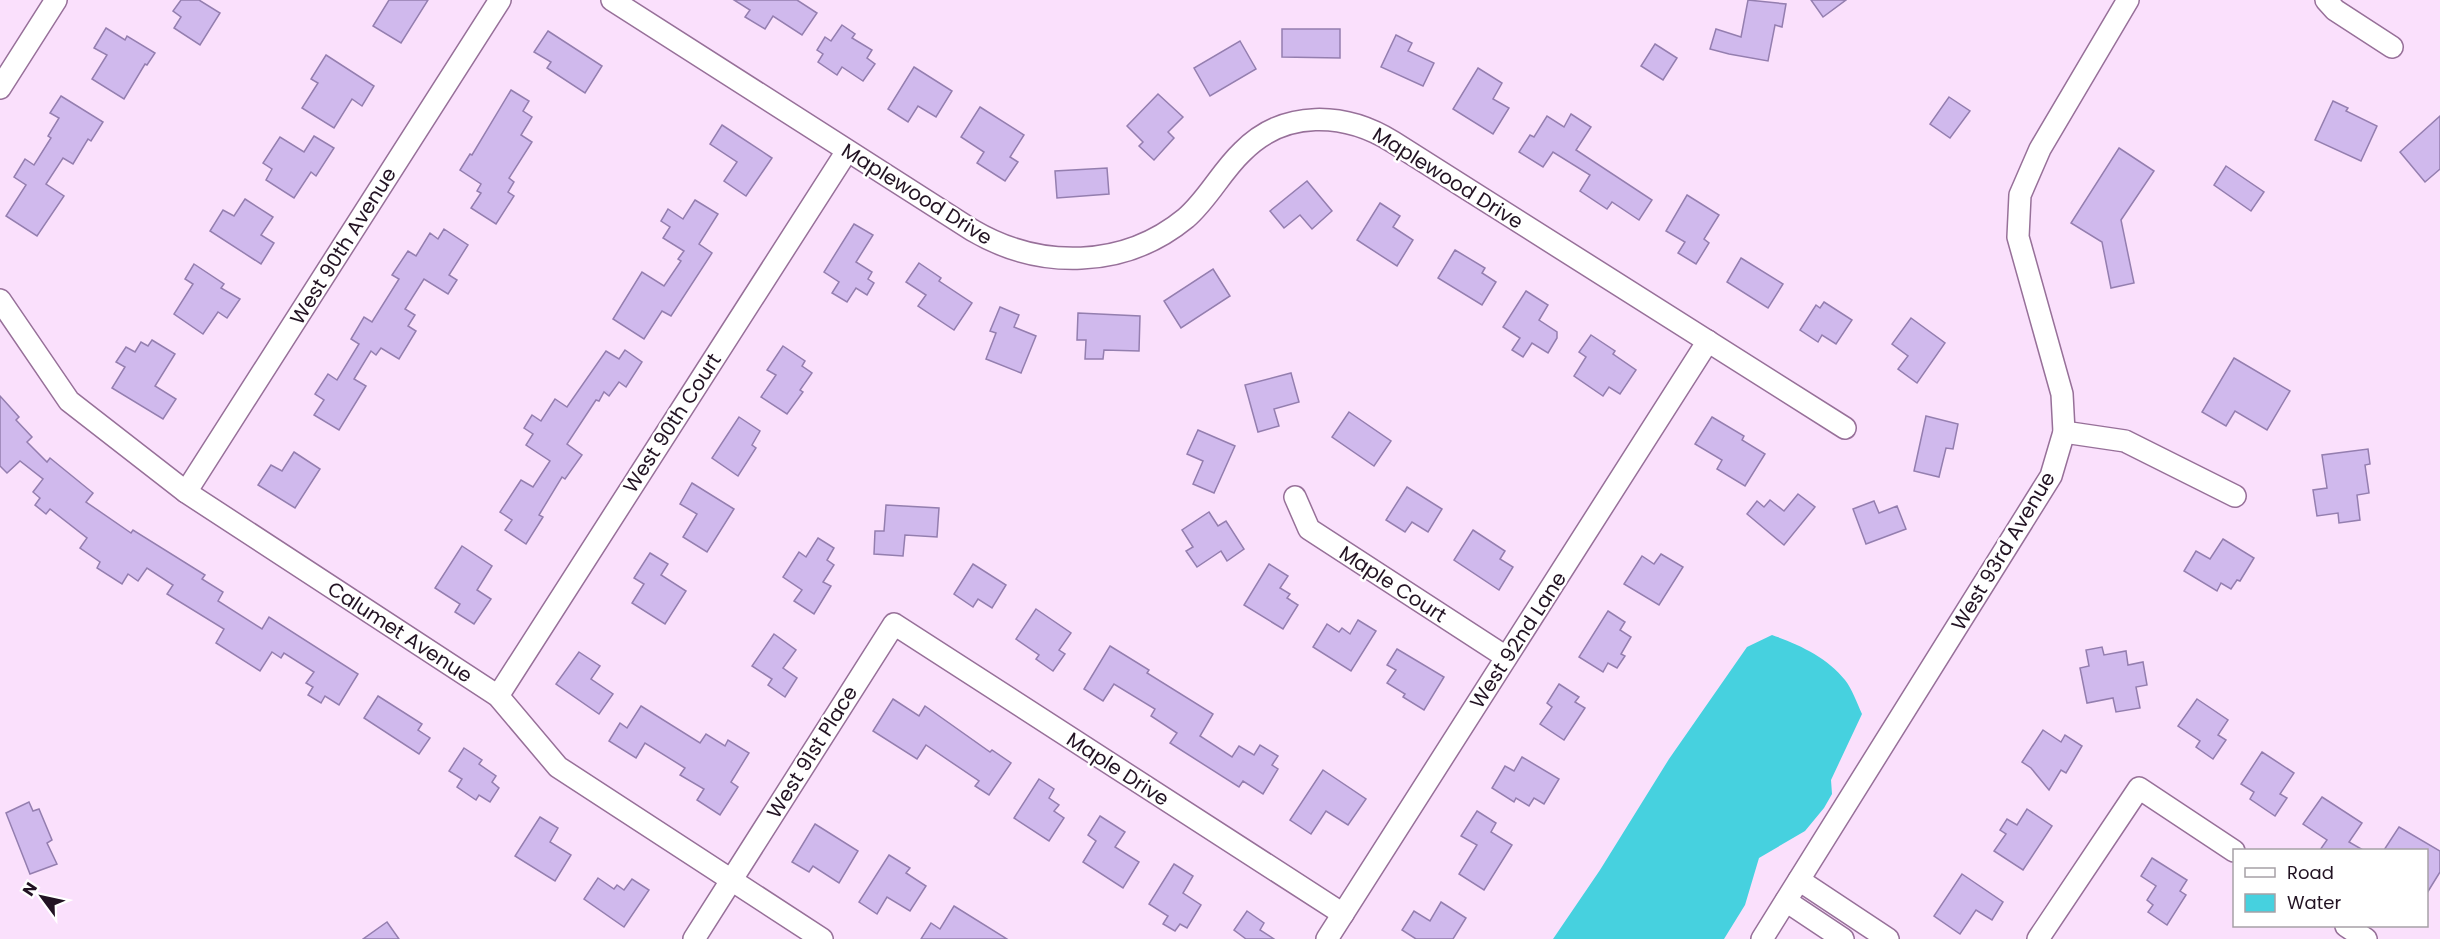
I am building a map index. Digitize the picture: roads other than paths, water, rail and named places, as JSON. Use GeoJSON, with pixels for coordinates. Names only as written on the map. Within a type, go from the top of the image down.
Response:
{"type":"FeatureCollection","features":[{"type":"Feature","properties":{"kind":"street"},"geometry":{"type":"LineString","coordinates":[[0,88],[56,0]]}},
{"type":"Feature","properties":{"kind":"street","name":"West 90th Avenue"},"geometry":{"type":"LineString","coordinates":[[186,492],[500,0]]}},
{"type":"Feature","properties":{"kind":"street","name":"Maplewood Drive"},"geometry":{"type":"LineString","coordinates":[[612,0],[972,230],[1003,246],[1036,255],[1096,258],[1143,245],[1173,227],[1199,206],[1241,152],[1267,133],[1301,122],[1334,119],[1348,121],[1386,137],[1845,428]]}},
{"type":"Feature","properties":{"kind":"street","name":"West 93rd Avenue"},"geometry":{"type":"LineString","coordinates":[[1762,939],[2050,476],[2064,432],[2062,394],[2018,237],[2020,195],[2040,149],[2128,0]]}},
{"type":"Feature","properties":{"kind":"street"},"geometry":{"type":"LineString","coordinates":[[2326,0],[2335,10],[2392,47]]}},
{"type":"Feature","properties":{"kind":"street","name":"West 90th Court"},"geometry":{"type":"LineString","coordinates":[[498,696],[847,151]]}},
{"type":"Feature","properties":{"kind":"street","name":"Calumet Avenue"},"geometry":{"type":"LineString","coordinates":[[0,300],[69,401],[186,492],[498,696],[558,767],[822,939]]}},
{"type":"Feature","properties":{"kind":"street","name":"West 92nd Lane"},"geometry":{"type":"LineString","coordinates":[[1327,939],[1708,341]]}},
{"type":"Feature","properties":{"kind":"street"},"geometry":{"type":"LineString","coordinates":[[2064,432],[2125,441],[2235,496]]}},
{"type":"Feature","properties":{"kind":"street","name":"Maple Court"},"geometry":{"type":"LineString","coordinates":[[1295,497],[1309,530],[1506,657]]}},
{"type":"Feature","properties":{"kind":"street","name":"West 91st Place"},"geometry":{"type":"LineString","coordinates":[[694,939],[894,624]]}},
{"type":"Feature","properties":{"kind":"street","name":"Maple Drive"},"geometry":{"type":"LineString","coordinates":[[894,624],[1343,914]]}},
{"type":"Feature","properties":{"kind":"street"},"geometry":{"type":"LineString","coordinates":[[2038,939],[2139,788],[2233,850]]}},
{"type":"Feature","properties":{"kind":"street"},"geometry":{"type":"LineString","coordinates":[[1799,880],[1888,939]]}},
{"type":"Feature","properties":{"kind":"street"},"geometry":{"type":"LineString","coordinates":[[1786,901],[1843,939]]}},
{"type":"Feature","properties":{"kind":"street"},"geometry":{"type":"LineString","coordinates":[[2348,927],[2366,939]]}},
{"type":"Feature","properties":{"kind":"water"},"geometry":{"type":"Polygon","coordinates":[[[1772,635],[1802,647],[1821,658],[1838,672],[1848,684],[1862,714],[1831,780],[1832,794],[1824,808],[1805,831],[1759,858],[1745,905],[1724,939],[1553,939],[1600,870],[1669,759],[1747,647],[1772,635]]]}}]}
